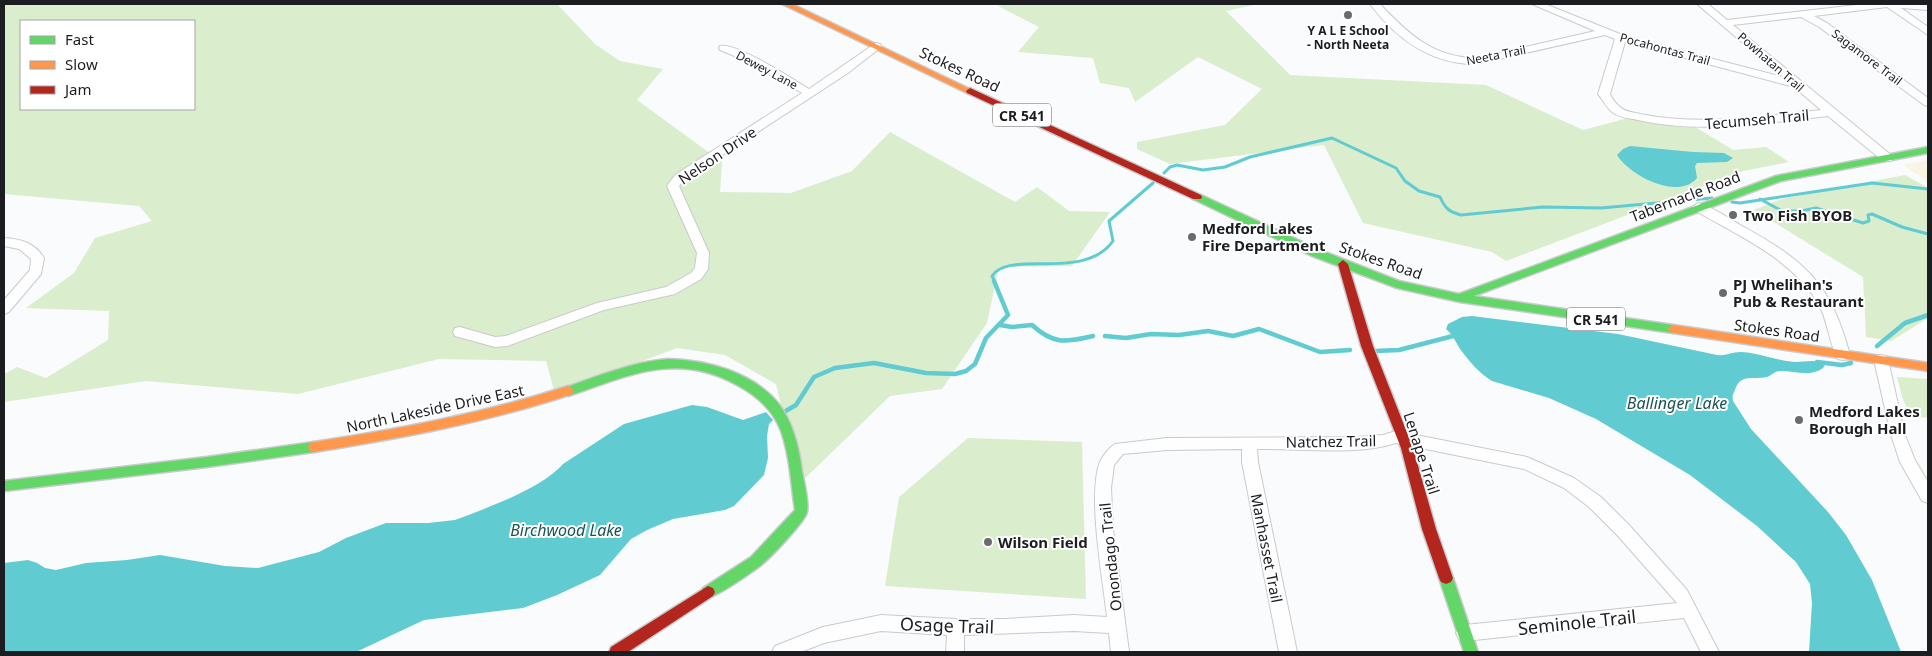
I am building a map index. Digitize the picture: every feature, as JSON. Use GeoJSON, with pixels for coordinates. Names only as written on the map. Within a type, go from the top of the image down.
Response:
{"type":"FeatureCollection","features":[{"type":"Feature","properties":{"kind":"main road","name":"Stokes Road"},"geometry":{"type":"LineString","coordinates":[[786,4],[1343,264],[1397,284],[1460,298],[1928,366]]}},
{"type":"Feature","properties":{"kind":"main road","name":"Tabernacle Road"},"geometry":{"type":"LineString","coordinates":[[1460,298],[1477,290],[1779,178],[1928,150]]}},
{"type":"Feature","properties":{"kind":"main road","name":"Lenape Trail"},"geometry":{"type":"LineString","coordinates":[[1343,264],[1370,353],[1404,437],[1429,528],[1471,652]]}},
{"type":"Feature","properties":{"kind":"main road","name":"North Lakeside Drive East"},"geometry":{"type":"LineString","coordinates":[[4,486],[209,464],[403,432],[533,402],[636,370],[666,364],[680,363],[720,373],[756,390],[775,406],[786,425],[796,470],[802,510],[799,516],[756,561],[616,652]]}},
{"type":"Feature","properties":{"kind":"street","name":"Neeta Trail"},"geometry":{"type":"LineString","coordinates":[[1374,4],[1425,49],[1440,58],[1460,62],[1477,61],[1606,32]]}},
{"type":"Feature","properties":{"kind":"street","name":"Pocahontas Trail"},"geometry":{"type":"LineString","coordinates":[[1537,4],[1621,38],[1796,84]]}},
{"type":"Feature","properties":{"kind":"street","name":"Powhatan Trail"},"geometry":{"type":"LineString","coordinates":[[1702,4],[1887,158]]}},
{"type":"Feature","properties":{"kind":"street"},"geometry":{"type":"LineString","coordinates":[[1726,23],[1889,4],[1928,8]]}},
{"type":"Feature","properties":{"kind":"street"},"geometry":{"type":"LineString","coordinates":[[1889,4],[1928,32]]}},
{"type":"Feature","properties":{"kind":"street","name":"Sagamore Trail"},"geometry":{"type":"LineString","coordinates":[[1803,14],[1823,25],[1928,103]]}},
{"type":"Feature","properties":{"kind":"street","name":"Tecumseh Trail"},"geometry":{"type":"LineString","coordinates":[[1621,38],[1604,94],[1615,109],[1624,114],[1703,124],[1740,123],[1830,112]]}},
{"type":"Feature","properties":{"kind":"street","name":"Nelson Drive"},"geometry":{"type":"LineString","coordinates":[[460,332],[495,342],[507,341],[602,306],[670,291],[685,284],[696,276],[701,269],[703,252],[674,190],[675,183],[849,67],[876,46]]}},
{"type":"Feature","properties":{"kind":"street","name":"Dewey Lane"},"geometry":{"type":"LineString","coordinates":[[724,48],[748,58],[809,92]]}},
{"type":"Feature","properties":{"kind":"street"},"geometry":{"type":"LineString","coordinates":[[1698,207],[1774,250],[1808,277],[1815,285],[1840,336],[1843,355]]}},
{"type":"Feature","properties":{"kind":"street"},"geometry":{"type":"LineString","coordinates":[[4,242],[21,244],[32,250],[38,258],[36,271],[4,309]]}},
{"type":"Feature","properties":{"kind":"street"},"geometry":{"type":"LineString","coordinates":[[1881,360],[1898,435],[1908,462],[1928,496]]}},
{"type":"Feature","properties":{"kind":"street","name":"Natchez Trail"},"geometry":{"type":"LineString","coordinates":[[1107,462],[1120,448],[1167,444],[1357,443],[1404,437],[1446,448],[1519,461],[1541,468],[1568,483],[1595,502],[1636,544],[1680,594],[1710,652]]}},
{"type":"Feature","properties":{"kind":"street","name":"Manhasset Trail"},"geometry":{"type":"LineString","coordinates":[[1249,443],[1250,462],[1288,652]]}},
{"type":"Feature","properties":{"kind":"street","name":"Onondago Trail"},"geometry":{"type":"LineString","coordinates":[[1107,462],[1104,479],[1104,518],[1120,652]]}},
{"type":"Feature","properties":{"kind":"street","name":"Seminole Trail"},"geometry":{"type":"LineString","coordinates":[[1466,633],[1689,610]]}},
{"type":"Feature","properties":{"kind":"street","name":"Osage Trail"},"geometry":{"type":"LineString","coordinates":[[781,652],[823,635],[873,624],[896,623],[956,627],[1005,627],[1074,623],[1117,625]]}},
{"type":"Feature","properties":{"kind":"street"},"geometry":{"type":"LineString","coordinates":[[955,652],[956,627]]}},
{"type":"Feature","properties":{"kind":"green space"},"geometry":{"type":"Polygon","coordinates":[[[4,4],[557,4],[595,44],[620,61],[663,69],[637,100],[722,162],[720,192],[791,193],[852,171],[890,132],[1015,202],[1037,187],[1069,211],[1110,212],[1072,266],[999,267],[987,323],[942,389],[890,396],[797,486],[789,439],[776,384],[725,355],[677,348],[555,394],[546,361],[439,359],[298,394],[146,381],[4,402],[4,374],[17,367],[46,378],[108,340],[109,311],[26,308],[74,273],[95,238],[152,221],[139,206],[4,194],[4,4]]]}},
{"type":"Feature","properties":{"kind":"green space"},"geometry":{"type":"Polygon","coordinates":[[[1005,4],[1258,4],[1226,11],[1290,75],[1486,85],[1583,130],[1632,117],[1692,125],[1733,150],[1766,147],[1789,162],[1743,171],[1506,261],[1492,252],[1363,223],[1324,145],[1170,164],[1137,149],[1137,142],[1225,125],[1262,89],[1198,57],[1135,102],[1129,88],[1100,83],[1093,58],[1018,52],[1039,27],[998,6],[1005,4]]]}},
{"type":"Feature","properties":{"kind":"green space"},"geometry":{"type":"Polygon","coordinates":[[[1905,175],[1928,188],[1928,318],[1891,341],[1866,337],[1863,277],[1754,210],[1782,199],[1905,175]]]}},
{"type":"Feature","properties":{"kind":"green space"},"geometry":{"type":"Polygon","coordinates":[[[1897,377],[1928,379],[1928,418],[1913,414],[1905,405],[1897,377]]]}},
{"type":"Feature","properties":{"kind":"green space","name":"Wilson Field"},"geometry":{"type":"Polygon","coordinates":[[[968,438],[1082,442],[1086,599],[885,586],[899,497],[968,438]]]}},
{"type":"Feature","properties":{"kind":"sand"},"geometry":{"type":"Polygon","coordinates":[[[1928,160],[1928,182],[1903,165],[1928,160]]]}},
{"type":"Feature","properties":{"kind":"water"},"geometry":{"type":"Polygon","coordinates":[[[1630,146],[1724,153],[1733,158],[1727,162],[1697,163],[1695,166],[1697,178],[1689,184],[1678,187],[1667,186],[1654,183],[1623,163],[1617,155],[1623,149],[1630,146]]]}},
{"type":"Feature","properties":{"kind":"water","name":"Ballinger Lake"},"geometry":{"type":"Polygon","coordinates":[[[1472,316],[1618,334],[1717,355],[1746,352],[1795,362],[1815,361],[1825,366],[1820,370],[1810,373],[1779,371],[1767,377],[1744,379],[1737,385],[1733,401],[1751,429],[1828,512],[1846,535],[1872,580],[1901,652],[1809,652],[1812,603],[1810,584],[1796,562],[1757,526],[1690,475],[1596,419],[1549,398],[1492,381],[1488,378],[1467,358],[1446,329],[1448,324],[1462,317],[1472,316]]]}},
{"type":"Feature","properties":{"kind":"water","name":"Birchwood Lake"},"geometry":{"type":"Polygon","coordinates":[[[692,405],[707,407],[743,420],[766,412],[773,420],[769,424],[767,436],[768,458],[764,475],[734,506],[725,510],[673,519],[647,530],[631,539],[600,575],[523,608],[424,620],[356,652],[4,652],[4,563],[28,560],[45,568],[56,570],[86,563],[160,555],[225,566],[258,568],[319,552],[346,538],[386,523],[428,523],[455,520],[466,516],[531,488],[563,464],[624,424],[692,405]]]}},
{"type":"Feature","properties":{"kind":"waterway"},"geometry":{"type":"LineString","coordinates":[[1164,173],[1170,167],[1177,165],[1203,170],[1225,167],[1250,157],[1332,138],[1396,168],[1405,181],[1419,191],[1440,197],[1448,209],[1461,215],[1543,207],[1601,208],[1712,198]]}},
{"type":"Feature","properties":{"kind":"waterway"},"geometry":{"type":"LineString","coordinates":[[995,282],[992,276],[1001,268],[1014,265],[1066,263],[1084,260],[1100,253],[1113,241],[1109,221],[1153,183]]}},
{"type":"Feature","properties":{"kind":"waterway"},"geometry":{"type":"LineString","coordinates":[[1761,200],[1872,183],[1928,189]]}},
{"type":"Feature","properties":{"kind":"waterway"},"geometry":{"type":"LineString","coordinates":[[1732,202],[1740,203],[1761,200]]}},
{"type":"Feature","properties":{"kind":"waterway"},"geometry":{"type":"LineString","coordinates":[[1761,200],[1782,211],[1801,211],[1816,208],[1863,223],[1869,221],[1868,215],[1872,214],[1902,227],[1928,234]]}},
{"type":"Feature","properties":{"kind":"waterway"},"geometry":{"type":"LineString","coordinates":[[784,412],[796,405],[814,377],[835,368],[874,363],[926,373],[955,374],[966,371],[975,364],[986,338],[1008,315],[994,281]]}},
{"type":"Feature","properties":{"kind":"waterway"},"geometry":{"type":"LineString","coordinates":[[1877,346],[1905,323],[1928,315]]}},
{"type":"Feature","properties":{"kind":"waterway"},"geometry":{"type":"LineString","coordinates":[[1000,325],[1012,327],[1032,325],[1047,336],[1060,340],[1075,340],[1093,336]]}},
{"type":"Feature","properties":{"kind":"waterway"},"geometry":{"type":"LineString","coordinates":[[1105,336],[1126,338],[1151,334],[1179,335],[1208,331],[1233,336],[1259,329],[1320,352],[1350,350]]}},
{"type":"Feature","properties":{"kind":"waterway"},"geometry":{"type":"LineString","coordinates":[[1375,351],[1399,350],[1457,335]]}},
{"type":"Feature","properties":{"kind":"waterway"},"geometry":{"type":"LineString","coordinates":[[1817,362],[1842,365],[1851,363]]}},
{"type":"Feature","properties":{"kind":"traffic: fast"},"geometry":{"type":"LineString","coordinates":[[1460,298],[1477,290],[1779,178],[1928,150]]}},
{"type":"Feature","properties":{"kind":"traffic: fast"},"geometry":{"type":"LineString","coordinates":[[1197,197],[1316,253],[1397,284],[1460,298],[1673,329]]}},
{"type":"Feature","properties":{"kind":"traffic: fast"},"geometry":{"type":"LineString","coordinates":[[568,391],[617,374],[655,364],[683,363],[700,366],[733,377],[749,386],[774,407],[787,430],[793,453],[801,510],[799,516],[756,561],[708,592]]}},
{"type":"Feature","properties":{"kind":"traffic: fast"},"geometry":{"type":"LineString","coordinates":[[4,486],[207,462],[314,447]]}},
{"type":"Feature","properties":{"kind":"traffic: fast"},"geometry":{"type":"LineString","coordinates":[[1446,578],[1471,652]]}},
{"type":"Feature","properties":{"kind":"traffic: slow"},"geometry":{"type":"LineString","coordinates":[[786,4],[970,91]]}},
{"type":"Feature","properties":{"kind":"traffic: slow"},"geometry":{"type":"LineString","coordinates":[[1673,329],[1928,367]]}},
{"type":"Feature","properties":{"kind":"traffic: slow"},"geometry":{"type":"LineString","coordinates":[[314,447],[378,437],[474,418],[568,391]]}},
{"type":"Feature","properties":{"kind":"traffic: jam"},"geometry":{"type":"LineString","coordinates":[[970,91],[1197,197]]}},
{"type":"Feature","properties":{"kind":"traffic: jam"},"geometry":{"type":"LineString","coordinates":[[1343,264],[1367,346],[1407,448],[1429,529],[1446,578]]}},
{"type":"Feature","properties":{"kind":"traffic: jam"},"geometry":{"type":"LineString","coordinates":[[616,652],[708,592]]}},
{"type":"Feature","properties":{"kind":"place","name":"Y A L E School - North Neeta"},"geometry":{"type":"Point","coordinates":[1348,15]}},
{"type":"Feature","properties":{"kind":"place","name":"Two Fish BYOB"},"geometry":{"type":"Point","coordinates":[1733,215]}},
{"type":"Feature","properties":{"kind":"place","name":"Medford Lakes Fire Department"},"geometry":{"type":"Point","coordinates":[1192,237]}},
{"type":"Feature","properties":{"kind":"place","name":"PJ Whelihan's Pub & Restaurant"},"geometry":{"type":"Point","coordinates":[1723,293]}},
{"type":"Feature","properties":{"kind":"place","name":"Medford Lakes Borough Hall"},"geometry":{"type":"Point","coordinates":[1799,420]}},
{"type":"Feature","properties":{"kind":"place","name":"Wilson Field"},"geometry":{"type":"Point","coordinates":[988,542]}}]}
